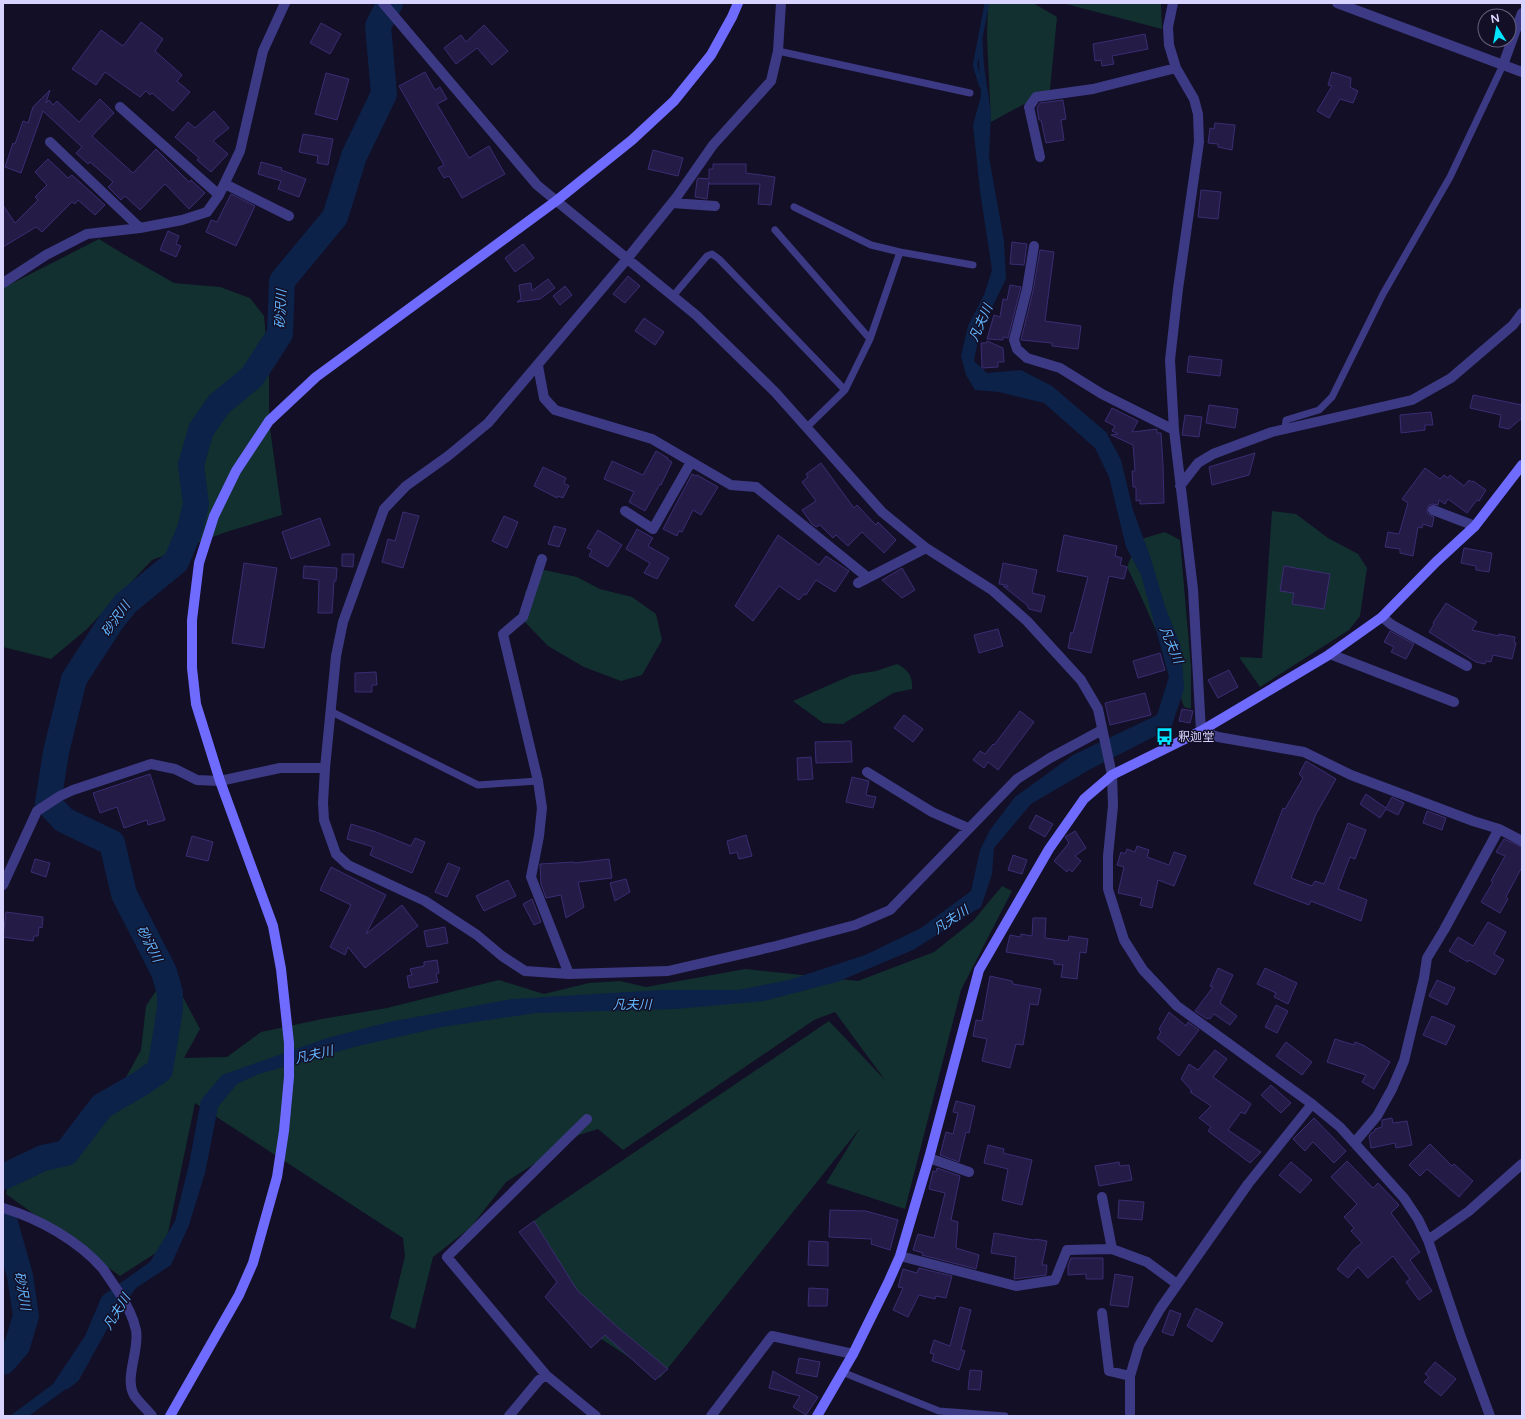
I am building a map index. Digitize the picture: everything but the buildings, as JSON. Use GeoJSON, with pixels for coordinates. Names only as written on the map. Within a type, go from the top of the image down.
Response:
{"type":"FeatureCollection","features":[{"type":"Feature","properties":{"kind":"street"},"geometry":{"type":"LineString","coordinates":[[3,283],[46,255],[87,234],[140,228],[182,220],[207,212],[225,184],[240,151],[263,51],[285,3]]}},
{"type":"Feature","properties":{"kind":"street"},"geometry":{"type":"LineString","coordinates":[[383,3],[537,185],[696,315],[770,386],[882,512],[926,548],[992,590],[1028,621],[1081,680],[1098,710],[1112,775],[1113,806],[1108,856],[1108,889],[1124,940],[1143,970],[1177,1006],[1312,1104],[1340,1127],[1404,1198],[1418,1219],[1428,1240],[1490,1416]]}},
{"type":"Feature","properties":{"kind":"street"},"geometry":{"type":"LineString","coordinates":[[170,1416],[238,1295],[253,1263],[277,1177],[284,1132],[289,1077],[289,1043],[281,969],[273,926],[220,780],[196,704],[192,668],[192,620],[199,563],[214,516],[236,471],[269,421],[316,376],[556,200],[632,140],[674,101],[710,55],[732,17],[738,3]]}},
{"type":"Feature","properties":{"kind":"street"},"geometry":{"type":"LineString","coordinates":[[781,3],[778,51],[771,81],[713,145],[672,203],[627,259],[538,366],[488,423],[448,456],[406,486],[384,509],[343,622],[336,656],[325,768],[324,820],[336,854],[348,865],[425,901],[477,935],[502,956],[525,971],[569,974],[668,971],[776,946],[855,925],[890,910],[1017,779],[1050,758],[1102,730]]}},
{"type":"Feature","properties":{"kind":"street"},"geometry":{"type":"LineString","coordinates":[[1173,3],[1168,27],[1169,45],[1176,68],[1194,99],[1198,114],[1199,142],[1178,289],[1170,360],[1174,430],[1193,589],[1201,731]]}},
{"type":"Feature","properties":{"kind":"street"},"geometry":{"type":"LineString","coordinates":[[1337,3],[1522,72]]}},
{"type":"Feature","properties":{"kind":"street"},"geometry":{"type":"LineString","coordinates":[[1503,65],[1522,13]]}},
{"type":"Feature","properties":{"kind":"street"},"geometry":{"type":"LineString","coordinates":[[1040,157],[1029,107],[1036,97],[1093,89],[1176,68]]}},
{"type":"Feature","properties":{"kind":"street"},"geometry":{"type":"LineString","coordinates":[[120,107],[219,195]]}},
{"type":"Feature","properties":{"kind":"street"},"geometry":{"type":"LineString","coordinates":[[50,142],[140,228]]}},
{"type":"Feature","properties":{"kind":"street"},"geometry":{"type":"LineString","coordinates":[[225,184],[289,216]]}},
{"type":"Feature","properties":{"kind":"street"},"geometry":{"type":"LineString","coordinates":[[672,203],[715,206]]}},
{"type":"Feature","properties":{"kind":"street"},"geometry":{"type":"LineString","coordinates":[[1034,246],[1027,289],[1014,340],[1017,349],[1026,358],[1060,368],[1102,394],[1174,430]]}},
{"type":"Feature","properties":{"kind":"street"},"geometry":{"type":"LineString","coordinates":[[1180,486],[1198,464],[1213,454],[1272,432],[1412,400],[1451,378],[1513,325],[1522,313]]}},
{"type":"Feature","properties":{"kind":"street"},"geometry":{"type":"LineString","coordinates":[[538,366],[544,398],[555,410],[652,440],[731,485],[756,487],[867,577]]}},
{"type":"Feature","properties":{"kind":"street"},"geometry":{"type":"LineString","coordinates":[[625,511],[653,529],[691,462]]}},
{"type":"Feature","properties":{"kind":"street"},"geometry":{"type":"LineString","coordinates":[[817,1416],[853,1354],[900,1256],[929,1158],[979,970],[1049,849],[1084,799],[1112,775],[1201,731],[1330,654],[1382,616],[1436,562],[1475,526],[1522,465]]}},
{"type":"Feature","properties":{"kind":"street"},"geometry":{"type":"LineString","coordinates":[[1432,510],[1475,526]]}},
{"type":"Feature","properties":{"kind":"street"},"geometry":{"type":"LineString","coordinates":[[858,583],[867,577],[926,548]]}},
{"type":"Feature","properties":{"kind":"street"},"geometry":{"type":"LineString","coordinates":[[542,559],[523,617],[503,634],[538,781],[542,808],[539,836],[531,876],[569,974]]}},
{"type":"Feature","properties":{"kind":"street"},"geometry":{"type":"LineString","coordinates":[[1382,616],[1392,625],[1467,666]]}},
{"type":"Feature","properties":{"kind":"street"},"geometry":{"type":"LineString","coordinates":[[1330,654],[1454,702]]}},
{"type":"Feature","properties":{"kind":"street"},"geometry":{"type":"LineString","coordinates":[[1201,731],[1218,737],[1304,752],[1351,775],[1473,821],[1499,829],[1522,841]]}},
{"type":"Feature","properties":{"kind":"street"},"geometry":{"type":"LineString","coordinates":[[3,885],[37,811],[60,796],[73,790],[151,764],[175,769],[197,780],[220,780],[280,768],[325,768]]}},
{"type":"Feature","properties":{"kind":"street"},"geometry":{"type":"LineString","coordinates":[[867,772],[932,812],[968,828]]}},
{"type":"Feature","properties":{"kind":"street"},"geometry":{"type":"LineString","coordinates":[[1355,1142],[1377,1116],[1392,1089],[1404,1061],[1421,993],[1427,958],[1499,829]]}},
{"type":"Feature","properties":{"kind":"street"},"geometry":{"type":"LineString","coordinates":[[1130,1416],[1130,1376],[1139,1346],[1177,1284],[1248,1184],[1312,1104]]}},
{"type":"Feature","properties":{"kind":"street"},"geometry":{"type":"LineString","coordinates":[[587,1119],[447,1257],[546,1375],[596,1416]]}},
{"type":"Feature","properties":{"kind":"street"},"geometry":{"type":"LineString","coordinates":[[929,1158],[969,1172]]}},
{"type":"Feature","properties":{"kind":"street"},"geometry":{"type":"LineString","coordinates":[[1428,1240],[1469,1211],[1522,1164]]}},
{"type":"Feature","properties":{"kind":"street"},"geometry":{"type":"LineString","coordinates":[[1102,1197],[1112,1248]]}},
{"type":"Feature","properties":{"kind":"street"},"geometry":{"type":"LineString","coordinates":[[3,1208],[15,1211],[50,1227],[85,1252],[103,1269],[127,1306],[136,1330],[136,1352],[131,1375],[134,1394],[152,1416]]}},
{"type":"Feature","properties":{"kind":"street"},"geometry":{"type":"LineString","coordinates":[[900,1256],[1016,1286],[1055,1280],[1067,1250],[1112,1248],[1147,1262],[1177,1284]]}},
{"type":"Feature","properties":{"kind":"street"},"geometry":{"type":"LineString","coordinates":[[1102,1313],[1109,1371],[1130,1376]]}},
{"type":"Feature","properties":{"kind":"street"},"geometry":{"type":"LineString","coordinates":[[711,1416],[772,1336],[853,1354]]}},
{"type":"Feature","properties":{"kind":"street"},"geometry":{"type":"LineString","coordinates":[[509,1416],[539,1380],[546,1375]]}},
{"type":"Feature","properties":{"kind":"lane"},"geometry":{"type":"LineString","coordinates":[[778,51],[970,93]]}},
{"type":"Feature","properties":{"kind":"lane"},"geometry":{"type":"LineString","coordinates":[[1285,429],[1286,420],[1319,410],[1332,397],[1383,294],[1450,177],[1503,65]]}},
{"type":"Feature","properties":{"kind":"lane"},"geometry":{"type":"LineString","coordinates":[[794,207],[871,245],[900,252],[974,265]]}},
{"type":"Feature","properties":{"kind":"lane"},"geometry":{"type":"LineString","coordinates":[[775,230],[870,339]]}},
{"type":"Feature","properties":{"kind":"lane"},"geometry":{"type":"LineString","coordinates":[[807,427],[845,390],[870,339],[900,252]]}},
{"type":"Feature","properties":{"kind":"lane"},"geometry":{"type":"LineString","coordinates":[[673,296],[707,256],[712,254],[719,259],[845,390]]}},
{"type":"Feature","properties":{"kind":"lane"},"geometry":{"type":"LineString","coordinates":[[330,711],[478,785],[538,781]]}},
{"type":"Feature","properties":{"kind":"lane"},"geometry":{"type":"LineString","coordinates":[[842,1372],[939,1411],[1005,1416]]}},
{"type":"Feature","properties":{"kind":"green space"},"geometry":{"type":"Polygon","coordinates":[[[988,3],[1033,3],[1057,17],[1050,90],[991,122],[987,37],[988,3]]]}},
{"type":"Feature","properties":{"kind":"green space"},"geometry":{"type":"Polygon","coordinates":[[[1062,3],[1161,3],[1162,29],[1062,3]]]}},
{"type":"Feature","properties":{"kind":"green space"},"geometry":{"type":"Polygon","coordinates":[[[99,239],[174,283],[220,287],[250,298],[264,316],[269,370],[269,421],[282,515],[226,532],[152,560],[87,629],[51,659],[3,647],[3,288],[99,239]]]}},
{"type":"Feature","properties":{"kind":"green space"},"geometry":{"type":"Polygon","coordinates":[[[1272,511],[1296,514],[1328,538],[1358,554],[1367,568],[1360,616],[1349,630],[1260,687],[1239,657],[1262,658],[1272,511]]]}},
{"type":"Feature","properties":{"kind":"green space"},"geometry":{"type":"Polygon","coordinates":[[[1165,532],[1180,540],[1191,667],[1191,709],[1184,707],[1158,636],[1127,567],[1138,540],[1165,532]]]}},
{"type":"Feature","properties":{"kind":"green space"},"geometry":{"type":"Polygon","coordinates":[[[544,570],[577,577],[600,589],[632,597],[656,614],[662,640],[642,675],[621,681],[584,667],[548,646],[524,621],[525,592],[544,570]]]}},
{"type":"Feature","properties":{"kind":"green space"},"geometry":{"type":"Polygon","coordinates":[[[897,664],[904,668],[911,677],[912,689],[893,693],[843,724],[823,723],[793,701],[852,675],[876,671],[897,664]]]}},
{"type":"Feature","properties":{"kind":"green space"},"geometry":{"type":"Polygon","coordinates":[[[1002,886],[1012,891],[961,990],[905,1209],[826,1183],[860,1128],[660,1378],[600,1338],[519,1232],[543,1214],[829,1021],[885,1080],[835,1012],[814,1020],[623,1150],[598,1129],[579,1135],[506,1182],[471,1227],[433,1257],[415,1329],[390,1318],[405,1256],[403,1238],[195,1103],[165,1247],[120,1276],[6,1194],[12,1168],[52,1166],[91,1129],[113,1101],[141,1050],[146,1006],[169,971],[200,1029],[184,1058],[227,1057],[261,1032],[322,1019],[387,1008],[499,980],[544,994],[589,983],[620,981],[646,987],[745,969],[858,981],[934,952],[973,921],[1002,886]]]}},
{"type":"Feature","properties":{"kind":"water"},"geometry":{"type":"Polygon","coordinates":[[[982,31],[984,66],[991,113],[989,157],[1004,241],[1006,279],[979,334],[974,361],[987,373],[1021,370],[1052,386],[1106,432],[1121,460],[1133,510],[1150,556],[1166,609],[1181,647],[1184,689],[1171,728],[1089,770],[1031,804],[994,848],[992,874],[981,907],[913,950],[837,982],[764,1001],[676,1009],[536,1013],[442,1027],[354,1047],[259,1074],[237,1084],[218,1107],[205,1173],[189,1225],[171,1265],[136,1288],[106,1328],[70,1386],[29,1416],[10,1416],[53,1384],[85,1336],[102,1296],[150,1262],[175,1221],[189,1164],[201,1100],[222,1075],[327,1038],[389,1022],[512,999],[661,990],[738,990],[789,980],[865,955],[921,928],[971,891],[980,850],[990,830],[1015,797],[1073,755],[1157,715],[1169,677],[1141,575],[1126,547],[1109,477],[1095,448],[1044,403],[999,392],[975,390],[966,375],[961,356],[968,326],[984,295],[992,270],[980,191],[973,125],[981,96],[978,47],[982,31]]]}},
{"type":"Feature","properties":{"kind":"waterway","name":"砂沢川"},"geometry":{"type":"LineString","coordinates":[[3,1177],[43,1158],[66,1153],[102,1106],[140,1084],[160,1070],[170,1009],[170,993],[164,972],[124,894],[112,843],[64,820],[48,803],[56,752],[74,679],[111,622],[126,603],[176,562],[190,529],[196,504],[191,465],[201,430],[219,404],[252,377],[280,334],[282,281],[335,217],[354,156],[384,94],[378,26],[390,3]]}},
{"type":"Feature","properties":{"kind":"waterway","name":"凡夫川"},"geometry":{"type":"LineString","coordinates":[[981,85],[975,65],[987,3]]}},
{"type":"Feature","properties":{"kind":"waterway","name":"砂沢川"},"geometry":{"type":"LineString","coordinates":[[3,1216],[20,1276],[26,1316],[17,1346],[3,1362]]}},
{"type":"Feature","properties":{"kind":"waterway","name":"凡夫川"},"geometry":{"type":"LineString","coordinates":[[67,1387],[77,1379],[108,1323]]}},
{"type":"Feature","properties":{"kind":"place","name":"釈迦堂"},"geometry":{"type":"Point","coordinates":[1165,737]}}]}
